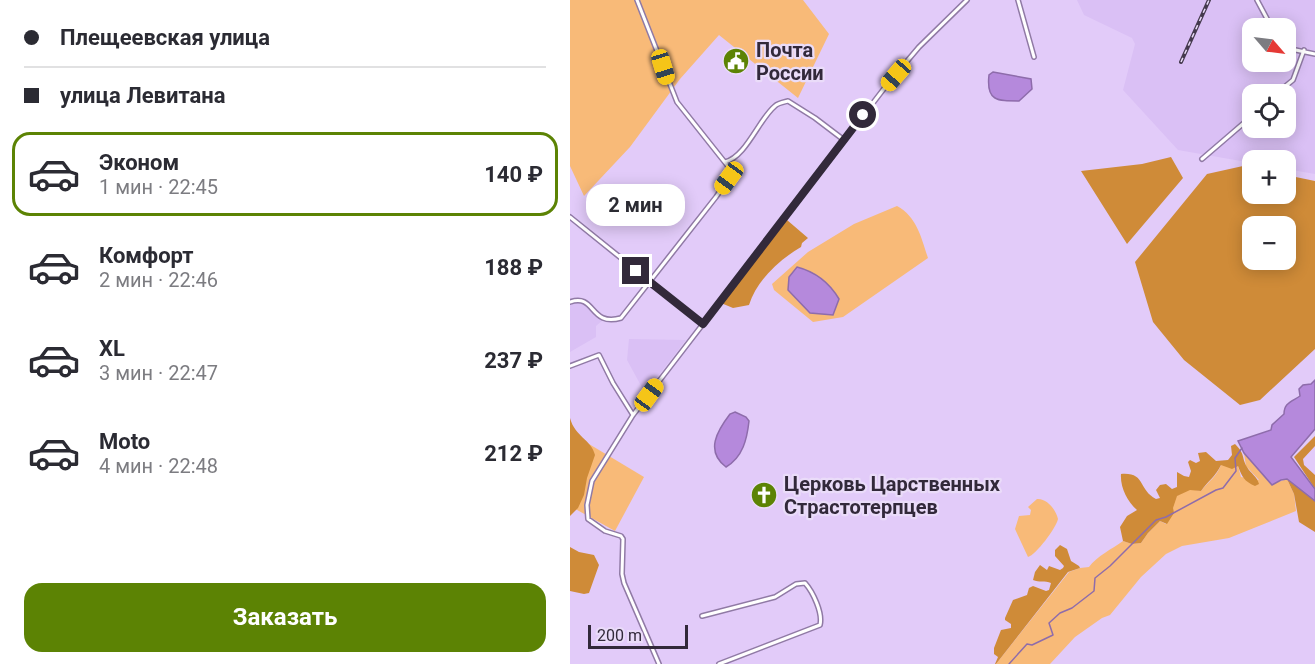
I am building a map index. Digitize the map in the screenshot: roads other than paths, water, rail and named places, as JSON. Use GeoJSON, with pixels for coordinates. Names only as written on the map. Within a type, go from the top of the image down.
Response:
{"type":"FeatureCollection","features":[{"type":"Feature","properties":{"kind":"street"},"geometry":{"type":"LineString","coordinates":[[570,302],[583,299],[603,318],[609,320],[621,318],[729,178],[731,170],[676,102],[637,0]]}},
{"type":"Feature","properties":{"kind":"street"},"geometry":{"type":"LineString","coordinates":[[659,664],[624,583],[623,539],[616,533],[605,531],[588,519],[586,512],[592,481],[633,415],[844,140],[911,57],[967,0]]}},
{"type":"Feature","properties":{"kind":"street"},"geometry":{"type":"LineString","coordinates":[[1018,0],[1034,57]]}},
{"type":"Feature","properties":{"kind":"street"},"geometry":{"type":"LineString","coordinates":[[1257,0],[1267,18]]}},
{"type":"Feature","properties":{"kind":"street"},"geometry":{"type":"LineString","coordinates":[[1296,50],[1315,54]]}},
{"type":"Feature","properties":{"kind":"street"},"geometry":{"type":"LineString","coordinates":[[1288,84],[1293,80],[1304,51]]}},
{"type":"Feature","properties":{"kind":"street"},"geometry":{"type":"LineString","coordinates":[[725,162],[740,151],[775,105],[788,101],[844,140]]}},
{"type":"Feature","properties":{"kind":"street"},"geometry":{"type":"LineString","coordinates":[[1202,159],[1242,125]]}},
{"type":"Feature","properties":{"kind":"street"},"geometry":{"type":"LineString","coordinates":[[571,218],[703,324]]}},
{"type":"Feature","properties":{"kind":"street"},"geometry":{"type":"LineString","coordinates":[[570,366],[599,355],[633,415]]}},
{"type":"Feature","properties":{"kind":"street"},"geometry":{"type":"LineString","coordinates":[[702,616],[775,597],[796,584],[805,583],[810,589],[821,617],[820,625],[719,664]]}},
{"type":"Feature","properties":{"kind":"waterway"},"geometry":{"type":"LineString","coordinates":[[1009,664],[1027,644],[1032,645],[1053,635],[1049,623],[1094,591],[1095,578],[1156,520],[1223,488],[1236,471],[1235,458],[1242,448]]}},
{"type":"Feature","properties":{"kind":"railway"},"geometry":{"type":"LineString","coordinates":[[1181,62],[1209,0]]}},
{"type":"Feature","properties":{"kind":"place","name":"Почта России"},"geometry":{"type":"Point","coordinates":[736,61]}},
{"type":"Feature","properties":{"kind":"place","name":"Церковь Царственных Страстотерпцев"},"geometry":{"type":"Point","coordinates":[764,495]}}]}
